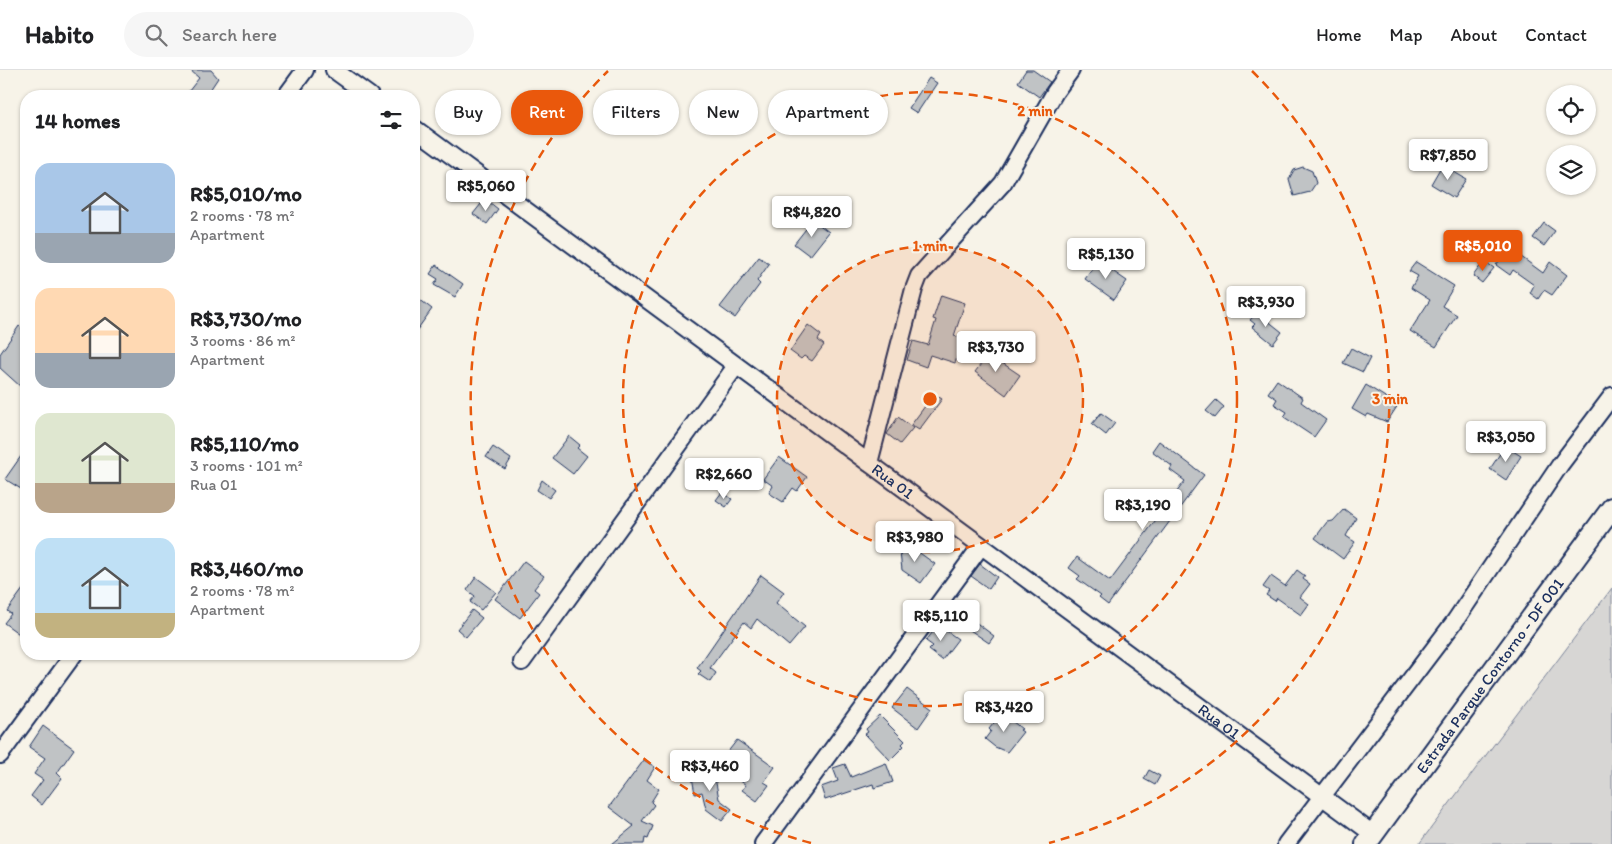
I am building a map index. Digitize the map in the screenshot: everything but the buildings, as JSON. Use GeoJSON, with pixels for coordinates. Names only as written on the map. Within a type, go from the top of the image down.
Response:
{"type":"FeatureCollection","features":[{"type":"Feature","properties":{"kind":"main road","name":"Estrada Parque Contorno - DF 001"},"geometry":{"type":"LineString","coordinates":[[1370,839],[1612,508]]}},
{"type":"Feature","properties":{"kind":"street"},"geometry":{"type":"LineString","coordinates":[[290,90],[305,70]]}},
{"type":"Feature","properties":{"kind":"street"},"geometry":{"type":"LineString","coordinates":[[334,70],[362,90]]}},
{"type":"Feature","properties":{"kind":"street"},"geometry":{"type":"LineString","coordinates":[[869,463],[914,289],[920,276],[1003,183],[1055,92],[1071,70]]}},
{"type":"Feature","properties":{"kind":"street","name":"Rua 01"},"geometry":{"type":"LineString","coordinates":[[420,132],[1321,796],[1370,839]]}},
{"type":"Feature","properties":{"kind":"street"},"geometry":{"type":"LineString","coordinates":[[522,662],[736,366]]}},
{"type":"Feature","properties":{"kind":"street"},"geometry":{"type":"LineString","coordinates":[[1286,844],[1455,621],[1560,466],[1612,396]]}},
{"type":"Feature","properties":{"kind":"street"},"geometry":{"type":"LineString","coordinates":[[763,844],[982,546]]}},
{"type":"Feature","properties":{"kind":"street"},"geometry":{"type":"LineString","coordinates":[[0,755],[70,660]]}},
{"type":"Feature","properties":{"kind":"shaded area"},"geometry":{"type":"Polygon","coordinates":[[[1612,588],[1612,844],[1419,844],[1612,588]]]}}]}
